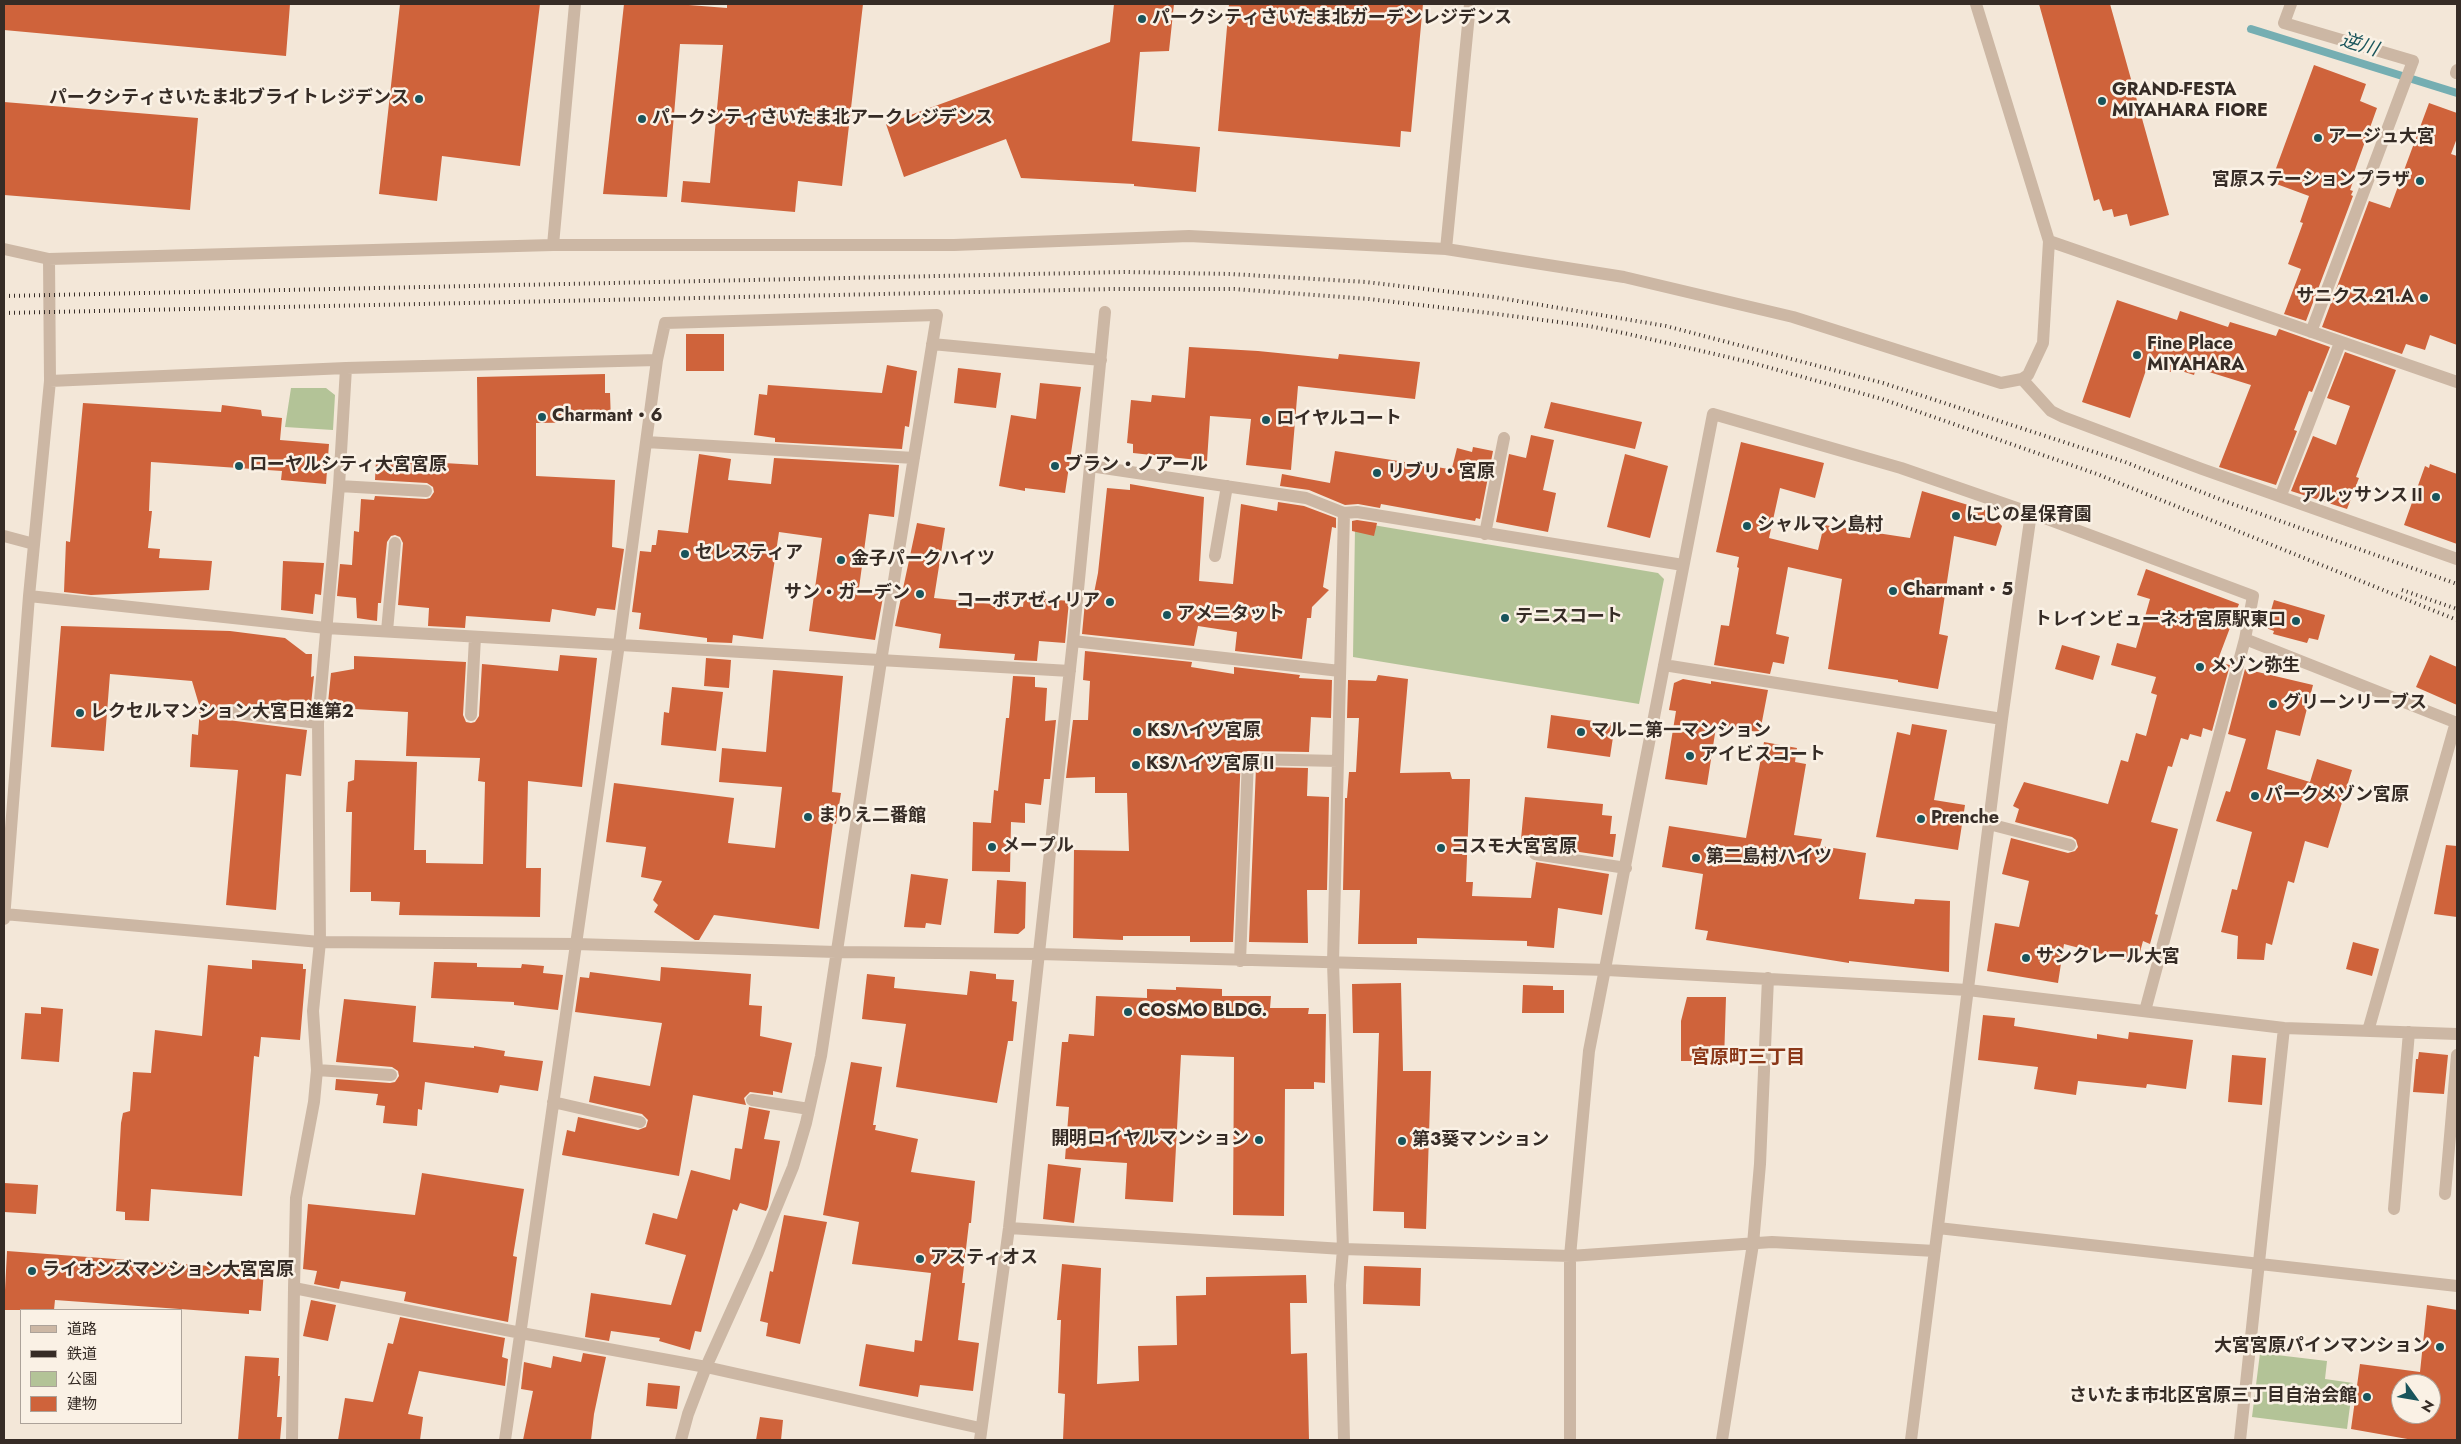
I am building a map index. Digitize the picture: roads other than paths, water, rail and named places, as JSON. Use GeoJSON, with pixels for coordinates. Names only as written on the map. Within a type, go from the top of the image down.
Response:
{"type":"FeatureCollection","features":[{"type":"Feature","properties":{"kind":"street"},"geometry":{"type":"LineString","coordinates":[[553,245],[575,4]]}},
{"type":"Feature","properties":{"kind":"street"},"geometry":{"type":"LineString","coordinates":[[1446,249],[1470,4]]}},
{"type":"Feature","properties":{"kind":"street"},"geometry":{"type":"LineString","coordinates":[[4,250],[50,259],[553,245],[954,245],[1189,236],[1446,249],[1624,278],[1793,317],[2000,383],[2022,379],[2028,375],[2043,343],[2049,241],[1976,4]]}},
{"type":"Feature","properties":{"kind":"street"},"geometry":{"type":"LineString","coordinates":[[2291,4],[2284,23],[2413,61],[2311,332]]}},
{"type":"Feature","properties":{"kind":"street"},"geometry":{"type":"LineString","coordinates":[[2049,241],[2457,382]]}},
{"type":"Feature","properties":{"kind":"street"},"geometry":{"type":"LineString","coordinates":[[4,919],[29,596],[50,381],[50,259]]}},
{"type":"Feature","properties":{"kind":"street"},"geometry":{"type":"LineString","coordinates":[[294,1288],[520,1334],[706,1367],[980,1434],[1009,1228],[1070,671],[1105,312]]}},
{"type":"Feature","properties":{"kind":"street"},"geometry":{"type":"LineString","coordinates":[[505,1440],[657,360],[665,324],[937,315],[881,661],[821,1056],[809,1110],[793,1167],[758,1252],[706,1367],[688,1414],[681,1440]]}},
{"type":"Feature","properties":{"kind":"street"},"geometry":{"type":"LineString","coordinates":[[2281,496],[2340,343]]}},
{"type":"Feature","properties":{"kind":"street"},"geometry":{"type":"LineString","coordinates":[[932,344],[1101,360]]}},
{"type":"Feature","properties":{"kind":"street"},"geometry":{"type":"LineString","coordinates":[[50,381],[346,368],[657,360]]}},
{"type":"Feature","properties":{"kind":"street"},"geometry":{"type":"LineString","coordinates":[[292,1440],[296,1198],[314,1102],[317,1070],[313,1011],[320,942],[318,722],[339,486],[346,368]]}},
{"type":"Feature","properties":{"kind":"street"},"geometry":{"type":"LineString","coordinates":[[2022,379],[2050,411],[2063,417],[2202,469],[2457,559]]}},
{"type":"Feature","properties":{"kind":"street"},"geometry":{"type":"LineString","coordinates":[[1570,1440],[1570,1256],[1589,1051],[1607,970],[1713,414],[1901,468],[2253,596],[2245,639],[2145,1011]]}},
{"type":"Feature","properties":{"kind":"street"},"geometry":{"type":"LineString","coordinates":[[1485,534],[1504,438]]}},
{"type":"Feature","properties":{"kind":"street"},"geometry":{"type":"LineString","coordinates":[[646,442],[914,458]]}},
{"type":"Feature","properties":{"kind":"street"},"geometry":{"type":"LineString","coordinates":[[1090,466],[1306,498],[1344,513],[1357,512],[1683,565]]}},
{"type":"Feature","properties":{"kind":"street"},"geometry":{"type":"LineString","coordinates":[[339,486],[426,491]]}},
{"type":"Feature","properties":{"kind":"street"},"geometry":{"type":"LineString","coordinates":[[1215,556],[1227,486]]}},
{"type":"Feature","properties":{"kind":"street"},"geometry":{"type":"LineString","coordinates":[[1344,513],[1333,963],[1343,1248],[1340,1285],[1344,1440]]}},
{"type":"Feature","properties":{"kind":"street"},"geometry":{"type":"LineString","coordinates":[[1912,1440],[2002,719],[2031,514]]}},
{"type":"Feature","properties":{"kind":"street"},"geometry":{"type":"LineString","coordinates":[[4,536],[34,544]]}},
{"type":"Feature","properties":{"kind":"street"},"geometry":{"type":"LineString","coordinates":[[387,631],[395,543]]}},
{"type":"Feature","properties":{"kind":"street"},"geometry":{"type":"LineString","coordinates":[[29,596],[326,628],[1070,671]]}},
{"type":"Feature","properties":{"kind":"street"},"geometry":{"type":"LineString","coordinates":[[471,715],[475,636]]}},
{"type":"Feature","properties":{"kind":"street"},"geometry":{"type":"LineString","coordinates":[[2245,639],[2457,723],[2368,1031]]}},
{"type":"Feature","properties":{"kind":"street"},"geometry":{"type":"LineString","coordinates":[[1073,641],[1340,671]]}},
{"type":"Feature","properties":{"kind":"street"},"geometry":{"type":"LineString","coordinates":[[1664,665],[2002,719]]}},
{"type":"Feature","properties":{"kind":"street"},"geometry":{"type":"LineString","coordinates":[[229,712],[318,722]]}},
{"type":"Feature","properties":{"kind":"street"},"geometry":{"type":"LineString","coordinates":[[1240,960],[1248,759],[1338,761]]}},
{"type":"Feature","properties":{"kind":"street"},"geometry":{"type":"LineString","coordinates":[[1989,824],[2070,845]]}},
{"type":"Feature","properties":{"kind":"street"},"geometry":{"type":"LineString","coordinates":[[1535,854],[1626,868]]}},
{"type":"Feature","properties":{"kind":"street"},"geometry":{"type":"LineString","coordinates":[[4,914],[320,942],[576,944],[836,952],[1039,954],[1607,970],[1968,990],[2284,1028],[2457,1034]]}},
{"type":"Feature","properties":{"kind":"street"},"geometry":{"type":"LineString","coordinates":[[1722,1440],[1753,1244],[1760,1164],[1768,978]]}},
{"type":"Feature","properties":{"kind":"street"},"geometry":{"type":"LineString","coordinates":[[2240,1440],[2284,1028]]}},
{"type":"Feature","properties":{"kind":"street"},"geometry":{"type":"LineString","coordinates":[[2394,1209],[2409,1032]]}},
{"type":"Feature","properties":{"kind":"street"},"geometry":{"type":"LineString","coordinates":[[2445,1194],[2457,1055]]}},
{"type":"Feature","properties":{"kind":"street"},"geometry":{"type":"LineString","coordinates":[[317,1070],[391,1075]]}},
{"type":"Feature","properties":{"kind":"street"},"geometry":{"type":"LineString","coordinates":[[752,1100],[809,1110]]}},
{"type":"Feature","properties":{"kind":"street"},"geometry":{"type":"LineString","coordinates":[[553,1102],[640,1122]]}},
{"type":"Feature","properties":{"kind":"street"},"geometry":{"type":"LineString","coordinates":[[1009,1228],[1343,1248],[1570,1256],[1772,1242],[1935,1251]]}},
{"type":"Feature","properties":{"kind":"street"},"geometry":{"type":"LineString","coordinates":[[1938,1228],[2457,1286]]}},
{"type":"Feature","properties":{"kind":"waterway","name":"逆川"},"geometry":{"type":"LineString","coordinates":[[2251,29],[2457,93]]}},
{"type":"Feature","properties":{"kind":"railway"},"geometry":{"type":"LineString","coordinates":[[4,296],[1125,272],[1231,274],[1366,282],[1494,297],[1666,326],[1883,383],[2125,462],[2227,502],[2457,584]]}},
{"type":"Feature","properties":{"kind":"railway"},"geometry":{"type":"LineString","coordinates":[[4,313],[1113,289],[1234,289],[1369,299],[1489,313],[1589,326],[1628,334],[1749,362],[1882,399],[2097,474],[2457,620]]}},
{"type":"Feature","properties":{"kind":"railway"},"geometry":{"type":"LineString","coordinates":[[2402,590],[2457,609]]}},
{"type":"Feature","properties":{"kind":"place","name":"パークシティさいたま北ガーデンレジデンス"},"geometry":{"type":"Point","coordinates":[1142,19]}},
{"type":"Feature","properties":{"kind":"place","name":"パークシティさいたま北ブライトレジデンス"},"geometry":{"type":"Point","coordinates":[419,99]}},
{"type":"Feature","properties":{"kind":"place","name":"GRAND-FESTA MIYAHARA FIORE"},"geometry":{"type":"Point","coordinates":[2102,101]}},
{"type":"Feature","properties":{"kind":"place","name":"パークシティさいたま北アークレジデンス"},"geometry":{"type":"Point","coordinates":[642,119]}},
{"type":"Feature","properties":{"kind":"place","name":"アージュ大宮"},"geometry":{"type":"Point","coordinates":[2318,138]}},
{"type":"Feature","properties":{"kind":"place","name":"宮原ステーションプラザ"},"geometry":{"type":"Point","coordinates":[2420,181]}},
{"type":"Feature","properties":{"kind":"place","name":"サニクス.21.A"},"geometry":{"type":"Point","coordinates":[2424,298]}},
{"type":"Feature","properties":{"kind":"place","name":"Fine Place MIYAHARA"},"geometry":{"type":"Point","coordinates":[2137,355]}},
{"type":"Feature","properties":{"kind":"place","name":"Charmant・6"},"geometry":{"type":"Point","coordinates":[542,417]}},
{"type":"Feature","properties":{"kind":"place","name":"ロイヤルコート"},"geometry":{"type":"Point","coordinates":[1266,420]}},
{"type":"Feature","properties":{"kind":"place","name":"ローヤルシティ大宮宮原"},"geometry":{"type":"Point","coordinates":[239,466]}},
{"type":"Feature","properties":{"kind":"place","name":"ブラン・ノアール"},"geometry":{"type":"Point","coordinates":[1055,466]}},
{"type":"Feature","properties":{"kind":"place","name":"リブリ・宮原"},"geometry":{"type":"Point","coordinates":[1377,473]}},
{"type":"Feature","properties":{"kind":"place","name":"アルッサンスⅡ"},"geometry":{"type":"Point","coordinates":[2436,497]}},
{"type":"Feature","properties":{"kind":"place","name":"にじの星保育園"},"geometry":{"type":"Point","coordinates":[1956,516]}},
{"type":"Feature","properties":{"kind":"place","name":"シャルマン島村"},"geometry":{"type":"Point","coordinates":[1747,526]}},
{"type":"Feature","properties":{"kind":"place","name":"セレスティア"},"geometry":{"type":"Point","coordinates":[685,554]}},
{"type":"Feature","properties":{"kind":"place","name":"金子パークハイツ"},"geometry":{"type":"Point","coordinates":[841,560]}},
{"type":"Feature","properties":{"kind":"place","name":"Charmant・5"},"geometry":{"type":"Point","coordinates":[1893,591]}},
{"type":"Feature","properties":{"kind":"place","name":"サン・ガーデン"},"geometry":{"type":"Point","coordinates":[920,594]}},
{"type":"Feature","properties":{"kind":"place","name":"コーポアゼィリア"},"geometry":{"type":"Point","coordinates":[1110,602]}},
{"type":"Feature","properties":{"kind":"place","name":"アメニタット"},"geometry":{"type":"Point","coordinates":[1167,615]}},
{"type":"Feature","properties":{"kind":"place","name":"テニスコート"},"geometry":{"type":"Point","coordinates":[1505,618]}},
{"type":"Feature","properties":{"kind":"place","name":"トレインビューネオ宮原駅東口"},"geometry":{"type":"Point","coordinates":[2296,621]}},
{"type":"Feature","properties":{"kind":"place","name":"メゾン弥生"},"geometry":{"type":"Point","coordinates":[2200,667]}},
{"type":"Feature","properties":{"kind":"place","name":"グリーンリーブス"},"geometry":{"type":"Point","coordinates":[2273,704]}},
{"type":"Feature","properties":{"kind":"place","name":"レクセルマンション大宮日進第2"},"geometry":{"type":"Point","coordinates":[80,713]}},
{"type":"Feature","properties":{"kind":"place","name":"KSハイツ宮原"},"geometry":{"type":"Point","coordinates":[1137,732]}},
{"type":"Feature","properties":{"kind":"place","name":"マルニ第一マンション"},"geometry":{"type":"Point","coordinates":[1581,732]}},
{"type":"Feature","properties":{"kind":"place","name":"アイビスコート"},"geometry":{"type":"Point","coordinates":[1690,756]}},
{"type":"Feature","properties":{"kind":"place","name":"KSハイツ宮原Ⅱ"},"geometry":{"type":"Point","coordinates":[1136,765]}},
{"type":"Feature","properties":{"kind":"place","name":"パークメゾン宮原"},"geometry":{"type":"Point","coordinates":[2255,796]}},
{"type":"Feature","properties":{"kind":"place","name":"まりえ二番館"},"geometry":{"type":"Point","coordinates":[808,817]}},
{"type":"Feature","properties":{"kind":"place","name":"Prenche"},"geometry":{"type":"Point","coordinates":[1921,819]}},
{"type":"Feature","properties":{"kind":"place","name":"メープル"},"geometry":{"type":"Point","coordinates":[992,847]}},
{"type":"Feature","properties":{"kind":"place","name":"コスモ大宮宮原"},"geometry":{"type":"Point","coordinates":[1441,848]}},
{"type":"Feature","properties":{"kind":"place","name":"第二島村ハイツ"},"geometry":{"type":"Point","coordinates":[1696,858]}},
{"type":"Feature","properties":{"kind":"place","name":"サンクレール大宮"},"geometry":{"type":"Point","coordinates":[2026,958]}},
{"type":"Feature","properties":{"kind":"place","name":"COSMO BLDG."},"geometry":{"type":"Point","coordinates":[1128,1012]}},
{"type":"Feature","properties":{"kind":"place","name":"開明ロイヤルマンション"},"geometry":{"type":"Point","coordinates":[1259,1140]}},
{"type":"Feature","properties":{"kind":"place","name":"第3葵マンション"},"geometry":{"type":"Point","coordinates":[1402,1141]}},
{"type":"Feature","properties":{"kind":"place","name":"アスティオス"},"geometry":{"type":"Point","coordinates":[920,1259]}},
{"type":"Feature","properties":{"kind":"place","name":"ライオンズマンション大宮宮原"},"geometry":{"type":"Point","coordinates":[32,1271]}},
{"type":"Feature","properties":{"kind":"place","name":"大宮宮原パインマンション"},"geometry":{"type":"Point","coordinates":[2440,1347]}},
{"type":"Feature","properties":{"kind":"place","name":"さいたま市北区宮原三丁目自治会館"},"geometry":{"type":"Point","coordinates":[2367,1397]}},
{"type":"Feature","properties":{"kind":"district","name":"宮原町三丁目"},"geometry":{"type":"Point","coordinates":[1748,1058]}}]}
